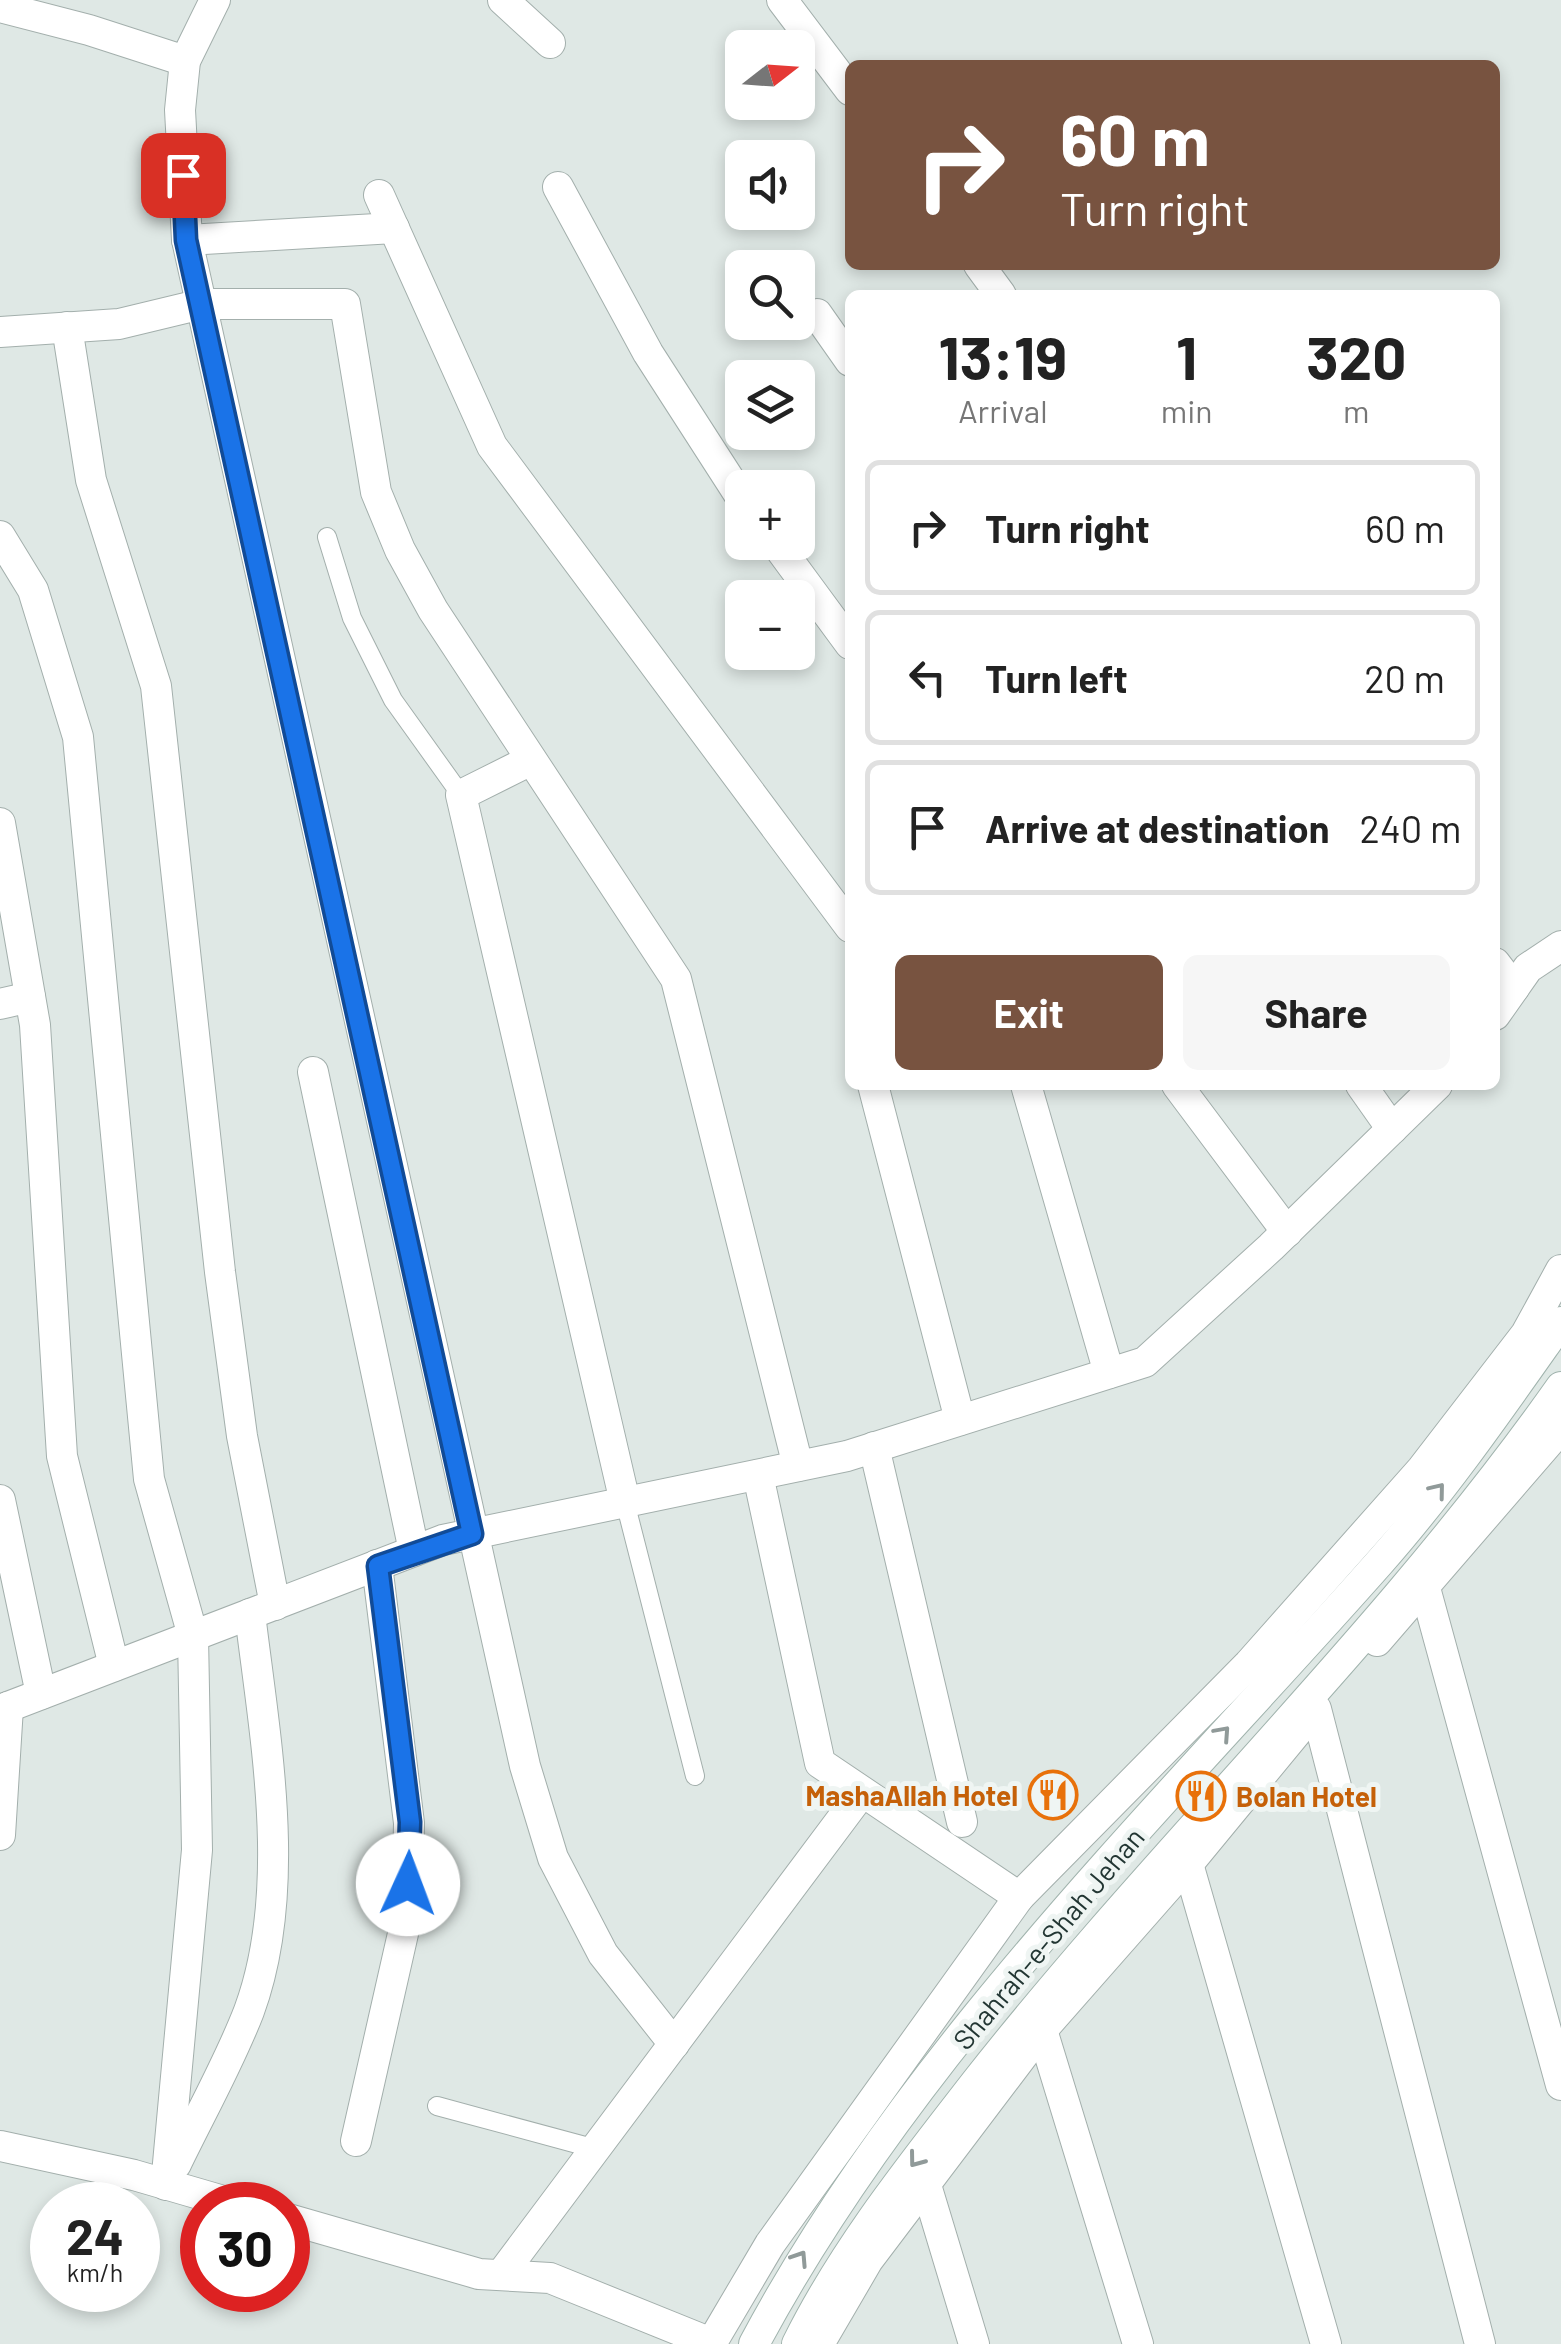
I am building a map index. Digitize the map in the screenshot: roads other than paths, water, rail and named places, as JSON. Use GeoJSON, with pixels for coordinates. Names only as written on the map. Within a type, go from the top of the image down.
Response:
{"type":"FeatureCollection","features":[{"type":"Feature","properties":{"kind":"street"},"geometry":{"type":"LineString","coordinates":[[215,0],[185,61],[180,110],[186,240],[472,1534],[525,1766],[553,1858],[603,1954],[674,2044]]}},
{"type":"Feature","properties":{"kind":"street"},"geometry":{"type":"LineString","coordinates":[[504,0],[550,43]]}},
{"type":"Feature","properties":{"kind":"street"},"geometry":{"type":"LineString","coordinates":[[782,0],[845,83]]}},
{"type":"Feature","properties":{"kind":"street"},"geometry":{"type":"LineString","coordinates":[[0,7],[185,61]]}},
{"type":"Feature","properties":{"kind":"street"},"geometry":{"type":"LineString","coordinates":[[558,188],[648,353],[725,473]]}},
{"type":"Feature","properties":{"kind":"street"},"geometry":{"type":"LineString","coordinates":[[379,195],[492,446],[845,920]]}},
{"type":"Feature","properties":{"kind":"street"},"geometry":{"type":"LineString","coordinates":[[186,240],[394,228]]}},
{"type":"Feature","properties":{"kind":"street"},"geometry":{"type":"LineString","coordinates":[[983,270],[998,290]]}},
{"type":"Feature","properties":{"kind":"street"},"geometry":{"type":"LineString","coordinates":[[0,332],[118,324],[202,304],[345,304],[382,506],[433,610],[676,979],[798,1466]]}},
{"type":"Feature","properties":{"kind":"street"},"geometry":{"type":"LineString","coordinates":[[817,314],[845,354]]}},
{"type":"Feature","properties":{"kind":"street"},"geometry":{"type":"LineString","coordinates":[[67,327],[91,480],[156,686],[220,1272],[263,1609],[273,1811],[265,1953],[248,2011],[166,2185]]}},
{"type":"Feature","properties":{"kind":"street"},"geometry":{"type":"LineString","coordinates":[[0,536],[33,590],[78,737],[149,1479],[193,1636],[198,1850],[166,2185]]}},
{"type":"Feature","properties":{"kind":"street"},"geometry":{"type":"LineString","coordinates":[[788,560],[845,637]]}},
{"type":"Feature","properties":{"kind":"street"},"geometry":{"type":"LineString","coordinates":[[531,760],[461,795],[625,1502]]}},
{"type":"Feature","properties":{"kind":"street"},"geometry":{"type":"LineString","coordinates":[[2,842],[30,997],[62,1456],[114,1666]]}},
{"type":"Feature","properties":{"kind":"street"},"geometry":{"type":"LineString","coordinates":[[1500,1008],[1528,968],[1561,946]]}},
{"type":"Feature","properties":{"kind":"street"},"geometry":{"type":"LineString","coordinates":[[1500,970],[1514,988]]}},
{"type":"Feature","properties":{"kind":"street"},"geometry":{"type":"LineString","coordinates":[[0,1004],[30,997]]}},
{"type":"Feature","properties":{"kind":"street"},"geometry":{"type":"LineString","coordinates":[[313,1072],[414,1551]]}},
{"type":"Feature","properties":{"kind":"street"},"geometry":{"type":"LineString","coordinates":[[875,1090],[960,1420]]}},
{"type":"Feature","properties":{"kind":"street"},"geometry":{"type":"LineString","coordinates":[[1027,1090],[1109,1373]]}},
{"type":"Feature","properties":{"kind":"street"},"geometry":{"type":"LineString","coordinates":[[1181,1090],[1286,1232]]}},
{"type":"Feature","properties":{"kind":"street"},"geometry":{"type":"LineString","coordinates":[[1365,1090],[1392,1128]]}},
{"type":"Feature","properties":{"kind":"street"},"geometry":{"type":"LineString","coordinates":[[0,1835],[4,1709],[414,1551],[472,1534],[874,1448],[1145,1362],[1432,1090]]}},
{"type":"Feature","properties":{"kind":"street"},"geometry":{"type":"LineString","coordinates":[[310,2226],[479,2274],[550,2278],[711,2344],[770,2244],[1019,1897],[1249,1664],[1422,1469],[1526,1334],[1561,1270]]}},
{"type":"Feature","properties":{"kind":"street","name":"Shahrah-e-Shah Jehan"},"geometry":{"type":"LineString","coordinates":[[754,2344],[824,2221],[918,2096],[1154,1812],[1380,1561],[1456,1469],[1561,1322]]}},
{"type":"Feature","properties":{"kind":"street","name":"Shahrah-e-Shah Jehan"},"geometry":{"type":"LineString","coordinates":[[796,2344],[856,2242],[1026,2019],[1230,1783],[1409,1586],[1561,1387]]}},
{"type":"Feature","properties":{"kind":"street"},"geometry":{"type":"LineString","coordinates":[[819,2344],[868,2260],[1042,2030],[1188,1864],[1316,1709],[1558,1443]]}},
{"type":"Feature","properties":{"kind":"street"},"geometry":{"type":"LineString","coordinates":[[874,1448],[962,1822]]}},
{"type":"Feature","properties":{"kind":"street"},"geometry":{"type":"LineString","coordinates":[[758,1475],[820,1763],[1019,1897]]}},
{"type":"Feature","properties":{"kind":"street"},"geometry":{"type":"LineString","coordinates":[[0,1500],[41,1694]]}},
{"type":"Feature","properties":{"kind":"street"},"geometry":{"type":"LineString","coordinates":[[356,2141],[408,1897],[410,1822],[378,1566]]}},
{"type":"Feature","properties":{"kind":"street"},"geometry":{"type":"LineString","coordinates":[[1425,1588],[1561,2084]]}},
{"type":"Feature","properties":{"kind":"street"},"geometry":{"type":"LineString","coordinates":[[1316,1709],[1480,2344]]}},
{"type":"Feature","properties":{"kind":"street"},"geometry":{"type":"LineString","coordinates":[[501,2275],[862,1792]]}},
{"type":"Feature","properties":{"kind":"street"},"geometry":{"type":"LineString","coordinates":[[1188,1864],[1326,2344]]}},
{"type":"Feature","properties":{"kind":"street"},"geometry":{"type":"LineString","coordinates":[[1042,2030],[1138,2344]]}},
{"type":"Feature","properties":{"kind":"street"},"geometry":{"type":"LineString","coordinates":[[0,2146],[180,2189]]}},
{"type":"Feature","properties":{"kind":"street"},"geometry":{"type":"LineString","coordinates":[[926,2186],[974,2344]]}},
{"type":"Feature","properties":{"kind":"lane"},"geometry":{"type":"LineString","coordinates":[[327,538],[352,618],[393,700],[461,795]]}},
{"type":"Feature","properties":{"kind":"lane"},"geometry":{"type":"LineString","coordinates":[[625,1502],[695,1776]]}},
{"type":"Feature","properties":{"kind":"lane"},"geometry":{"type":"LineString","coordinates":[[437,2106],[596,2148]]}},
{"type":"Feature","properties":{"kind":"place","name":"MashaAllah Hotel"},"geometry":{"type":"Point","coordinates":[1053,1795]}},
{"type":"Feature","properties":{"kind":"place","name":"Bolan Hotel"},"geometry":{"type":"Point","coordinates":[1201,1796]}}]}
